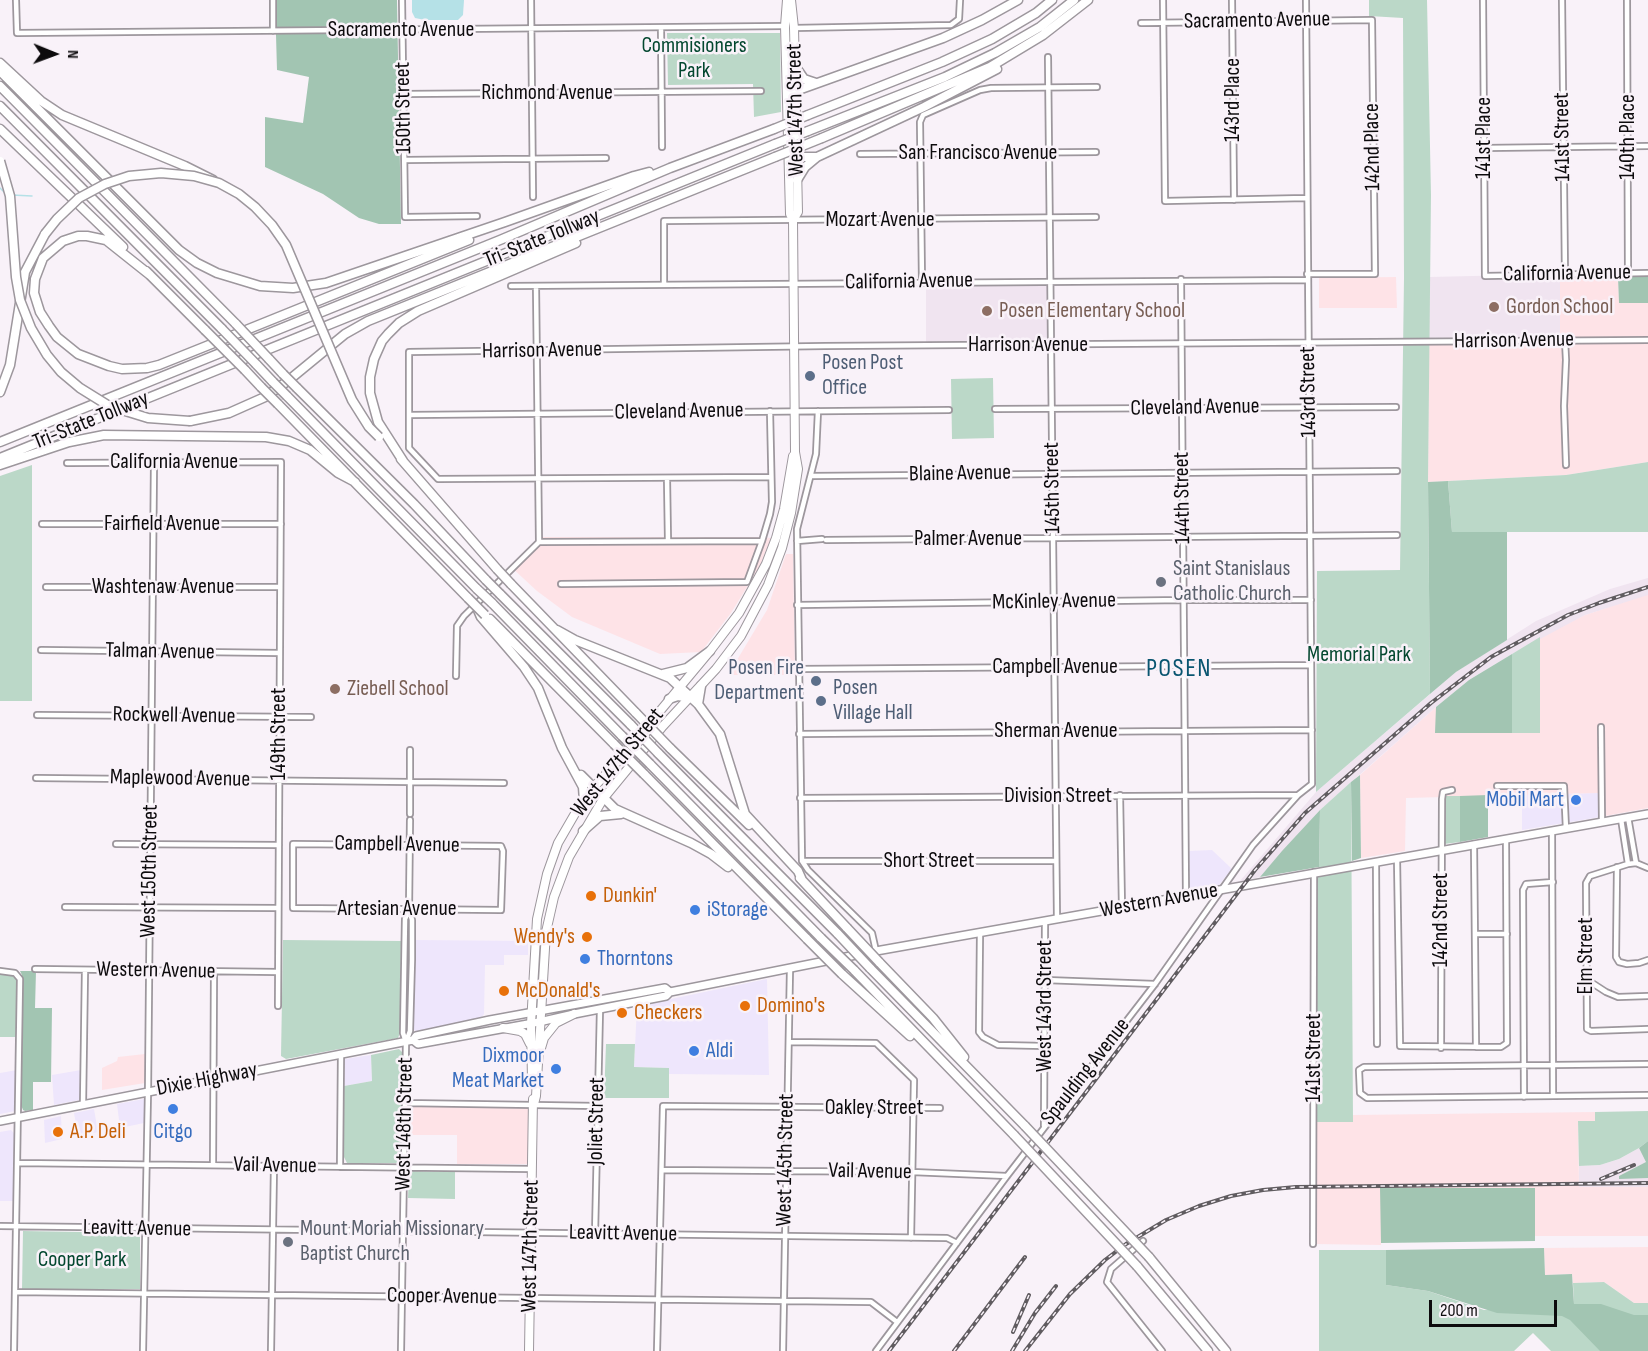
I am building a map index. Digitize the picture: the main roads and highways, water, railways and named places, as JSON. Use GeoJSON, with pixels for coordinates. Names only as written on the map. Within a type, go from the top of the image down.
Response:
{"type":"FeatureCollection","features":[{"type":"Feature","properties":{"kind":"highway"},"geometry":{"type":"LineString","coordinates":[[792,94],[819,82],[943,38],[1018,0]]}},
{"type":"Feature","properties":{"kind":"highway","name":"Tri-State Tollway"},"geometry":{"type":"LineString","coordinates":[[0,442],[500,240],[670,168],[942,62],[992,39],[1036,13],[1052,0]]}},
{"type":"Feature","properties":{"kind":"highway","name":"Tri-State Tollway"},"geometry":{"type":"LineString","coordinates":[[0,458],[945,76],[995,53],[1040,27],[1074,0]]}},
{"type":"Feature","properties":{"kind":"highway"},"geometry":{"type":"LineString","coordinates":[[0,161],[10,196],[16,278],[20,300],[31,328],[47,355],[61,372],[80,388],[109,405],[148,418],[190,421],[219,417],[257,401],[281,386],[345,334],[368,321],[822,138],[990,67],[1043,35],[1088,0]]}},
{"type":"Feature","properties":{"kind":"highway"},"geometry":{"type":"LineString","coordinates":[[797,180],[805,167],[817,157],[989,74],[1034,45],[1043,35]]}},
{"type":"Feature","properties":{"kind":"highway"},"geometry":{"type":"LineString","coordinates":[[0,63],[41,101],[62,115],[185,166],[239,194],[255,207],[286,245],[352,400],[369,427],[381,435],[497,569],[557,630],[594,672],[802,880],[933,1018],[962,1054],[969,1068]]}},
{"type":"Feature","properties":{"kind":"highway"},"geometry":{"type":"LineString","coordinates":[[795,66],[804,79],[819,82]]}},
{"type":"Feature","properties":{"kind":"highway"},"geometry":{"type":"LineString","coordinates":[[0,71],[171,242],[197,263],[238,281],[282,288],[326,283],[634,176],[670,168]]}},
{"type":"Feature","properties":{"kind":"highway"},"geometry":{"type":"LineString","coordinates":[[0,86],[969,1068],[1149,1257],[1226,1351]]}},
{"type":"Feature","properties":{"kind":"highway"},"geometry":{"type":"LineString","coordinates":[[0,106],[854,970],[1137,1266],[1208,1351]]}},
{"type":"Feature","properties":{"kind":"highway"},"geometry":{"type":"LineString","coordinates":[[0,129],[74,198],[476,606],[531,676],[562,748],[584,787],[584,801]]}},
{"type":"Feature","properties":{"kind":"highway"},"geometry":{"type":"LineString","coordinates":[[793,152],[808,158],[817,157]]}},
{"type":"Feature","properties":{"kind":"highway"},"geometry":{"type":"LineString","coordinates":[[0,392],[12,351],[25,272],[45,234],[79,198],[115,180],[140,174],[194,176],[219,183]]}},
{"type":"Feature","properties":{"kind":"highway"},"geometry":{"type":"LineString","coordinates":[[381,435],[372,402],[370,385],[372,367],[378,349],[399,323],[418,311],[633,218],[649,208]]}},
{"type":"Feature","properties":{"kind":"highway"},"geometry":{"type":"LineString","coordinates":[[150,275],[106,240],[78,236],[57,245],[43,258],[34,279],[34,293],[40,312],[49,326],[57,337],[78,354],[122,369],[147,368],[422,260],[505,222]]}},
{"type":"Feature","properties":{"kind":"highway"},"geometry":{"type":"LineString","coordinates":[[0,465],[93,436],[266,437],[289,441],[310,450],[338,473],[355,482]]}},
{"type":"Feature","properties":{"kind":"highway"},"geometry":{"type":"LineString","coordinates":[[483,616],[614,744],[842,974],[911,1037],[933,1052]]}},
{"type":"Feature","properties":{"kind":"highway"},"geometry":{"type":"LineString","coordinates":[[557,630],[663,674],[698,704],[720,734],[745,814],[798,871],[802,880]]}},
{"type":"Feature","properties":{"kind":"highway"},"geometry":{"type":"LineString","coordinates":[[663,674],[687,668],[710,651]]}},
{"type":"Feature","properties":{"kind":"highway"},"geometry":{"type":"LineString","coordinates":[[698,704],[701,686]]}},
{"type":"Feature","properties":{"kind":"highway"},"geometry":{"type":"LineString","coordinates":[[669,699],[678,696],[690,698]]}},
{"type":"Feature","properties":{"kind":"highway"},"geometry":{"type":"LineString","coordinates":[[574,768],[610,806],[703,849],[746,879]]}},
{"type":"Feature","properties":{"kind":"highway"},"geometry":{"type":"LineString","coordinates":[[583,831],[600,816],[626,814]]}},
{"type":"Feature","properties":{"kind":"main road","name":"West 147th Street"},"geometry":{"type":"LineString","coordinates":[[529,1351],[532,1169],[536,1096],[535,1023],[550,913],[569,857],[603,799],[741,636],[768,585],[782,548],[791,513],[798,469],[795,452],[793,220],[790,214],[793,152],[792,94],[785,26],[789,0]]}},
{"type":"Feature","properties":{"kind":"main road","name":"West 147th Street"},"geometry":{"type":"LineString","coordinates":[[789,0],[794,28],[795,66],[792,94]]}},
{"type":"Feature","properties":{"kind":"main road","name":"West 147th Street"},"geometry":{"type":"LineString","coordinates":[[793,152],[798,212],[793,220]]}},
{"type":"Feature","properties":{"kind":"main road","name":"West 147th Street"},"geometry":{"type":"LineString","coordinates":[[536,1012],[533,962],[540,900],[558,843],[593,788],[620,759],[740,613],[766,564],[784,509],[795,452]]}},
{"type":"Feature","properties":{"kind":"main road","name":"Western Avenue"},"geometry":{"type":"LineString","coordinates":[[535,1023],[666,996],[670,992],[876,951],[1648,814]]}},
{"type":"Feature","properties":{"kind":"main road","name":"Western Avenue"},"geometry":{"type":"LineString","coordinates":[[536,1012],[665,988],[670,992]]}},
{"type":"Feature","properties":{"kind":"main road","name":"Dixie Highway"},"geometry":{"type":"LineString","coordinates":[[0,1121],[410,1041],[416,1036],[536,1012]]}},
{"type":"Feature","properties":{"kind":"main road"},"geometry":{"type":"LineString","coordinates":[[535,1058],[549,1029],[561,1019],[574,1014]]}},
{"type":"Feature","properties":{"kind":"main road","name":"Dixie Highway"},"geometry":{"type":"LineString","coordinates":[[410,1041],[418,1044],[535,1023]]}},
{"type":"Feature","properties":{"kind":"main road"},"geometry":{"type":"LineString","coordinates":[[503,1028],[525,1034],[530,1041],[535,1058]]}},
{"type":"Feature","properties":{"kind":"water"},"geometry":{"type":"Polygon","coordinates":[[[412,0],[464,0],[463,15],[458,20],[415,18],[412,12],[412,0]]]}},
{"type":"Feature","properties":{"kind":"waterway"},"geometry":{"type":"LineString","coordinates":[[0,188],[5,193]]}},
{"type":"Feature","properties":{"kind":"waterway"},"geometry":{"type":"LineString","coordinates":[[12,195],[32,196]]}},
{"type":"Feature","properties":{"kind":"railway"},"geometry":{"type":"LineString","coordinates":[[889,1351],[1255,870],[1305,813],[1431,703],[1491,657],[1568,615],[1648,587]]}},
{"type":"Feature","properties":{"kind":"railway"},"geometry":{"type":"LineString","coordinates":[[1601,1179],[1634,1165]]}},
{"type":"Feature","properties":{"kind":"railway"},"geometry":{"type":"LineString","coordinates":[[1025,1351],[1070,1294],[1105,1260],[1126,1244],[1166,1220],[1231,1196],[1296,1187],[1648,1183]]}},
{"type":"Feature","properties":{"kind":"railway"},"geometry":{"type":"LineString","coordinates":[[954,1351],[1025,1257]]}},
{"type":"Feature","properties":{"kind":"railway"},"geometry":{"type":"LineString","coordinates":[[1012,1351],[1035,1313],[1056,1286]]}},
{"type":"Feature","properties":{"kind":"railway"},"geometry":{"type":"LineString","coordinates":[[1013,1332],[1029,1295]]}},
{"type":"Feature","properties":{"kind":"place","name":"Gordon School"},"geometry":{"type":"Point","coordinates":[1494,307]}},
{"type":"Feature","properties":{"kind":"place","name":"Posen Elementary School"},"geometry":{"type":"Point","coordinates":[987,311]}},
{"type":"Feature","properties":{"kind":"place","name":"Posen Post Office"},"geometry":{"type":"Point","coordinates":[810,376]}},
{"type":"Feature","properties":{"kind":"place","name":"Saint Stanislaus Catholic Church"},"geometry":{"type":"Point","coordinates":[1161,582]}},
{"type":"Feature","properties":{"kind":"place","name":"Posen Fire Department"},"geometry":{"type":"Point","coordinates":[816,681]}},
{"type":"Feature","properties":{"kind":"place","name":"Ziebell School"},"geometry":{"type":"Point","coordinates":[335,689]}},
{"type":"Feature","properties":{"kind":"place","name":"Posen Village Hall"},"geometry":{"type":"Point","coordinates":[821,701]}},
{"type":"Feature","properties":{"kind":"place","name":"Mobil Mart"},"geometry":{"type":"Point","coordinates":[1576,800]}},
{"type":"Feature","properties":{"kind":"place","name":"Dunkin'"},"geometry":{"type":"Point","coordinates":[591,896]}},
{"type":"Feature","properties":{"kind":"place","name":"iStorage"},"geometry":{"type":"Point","coordinates":[695,910]}},
{"type":"Feature","properties":{"kind":"place","name":"Wendy's"},"geometry":{"type":"Point","coordinates":[587,937]}},
{"type":"Feature","properties":{"kind":"place","name":"Thorntons"},"geometry":{"type":"Point","coordinates":[585,959]}},
{"type":"Feature","properties":{"kind":"place","name":"McDonald's"},"geometry":{"type":"Point","coordinates":[504,991]}},
{"type":"Feature","properties":{"kind":"place","name":"Domino's"},"geometry":{"type":"Point","coordinates":[745,1006]}},
{"type":"Feature","properties":{"kind":"place","name":"Checkers"},"geometry":{"type":"Point","coordinates":[622,1013]}},
{"type":"Feature","properties":{"kind":"place","name":"Aldi"},"geometry":{"type":"Point","coordinates":[694,1051]}},
{"type":"Feature","properties":{"kind":"place","name":"Dixmoor Meat Market"},"geometry":{"type":"Point","coordinates":[556,1069]}},
{"type":"Feature","properties":{"kind":"place","name":"Citgo"},"geometry":{"type":"Point","coordinates":[173,1109]}},
{"type":"Feature","properties":{"kind":"place","name":"A.P. Deli"},"geometry":{"type":"Point","coordinates":[58,1132]}},
{"type":"Feature","properties":{"kind":"place","name":"Mount Moriah Missionary Baptist Church"},"geometry":{"type":"Point","coordinates":[288,1242]}},
{"type":"Feature","properties":{"kind":"district","name":"POSEN"},"geometry":{"type":"Point","coordinates":[1179,669]}},
{"type":"Feature","properties":{"kind":"park label","name":"Commisioners Park"},"geometry":{"type":"Point","coordinates":[694,58]}},
{"type":"Feature","properties":{"kind":"park label","name":"Memorial Park"},"geometry":{"type":"Point","coordinates":[1359,655]}},
{"type":"Feature","properties":{"kind":"park label","name":"Cooper Park"},"geometry":{"type":"Point","coordinates":[82,1260]}}]}
